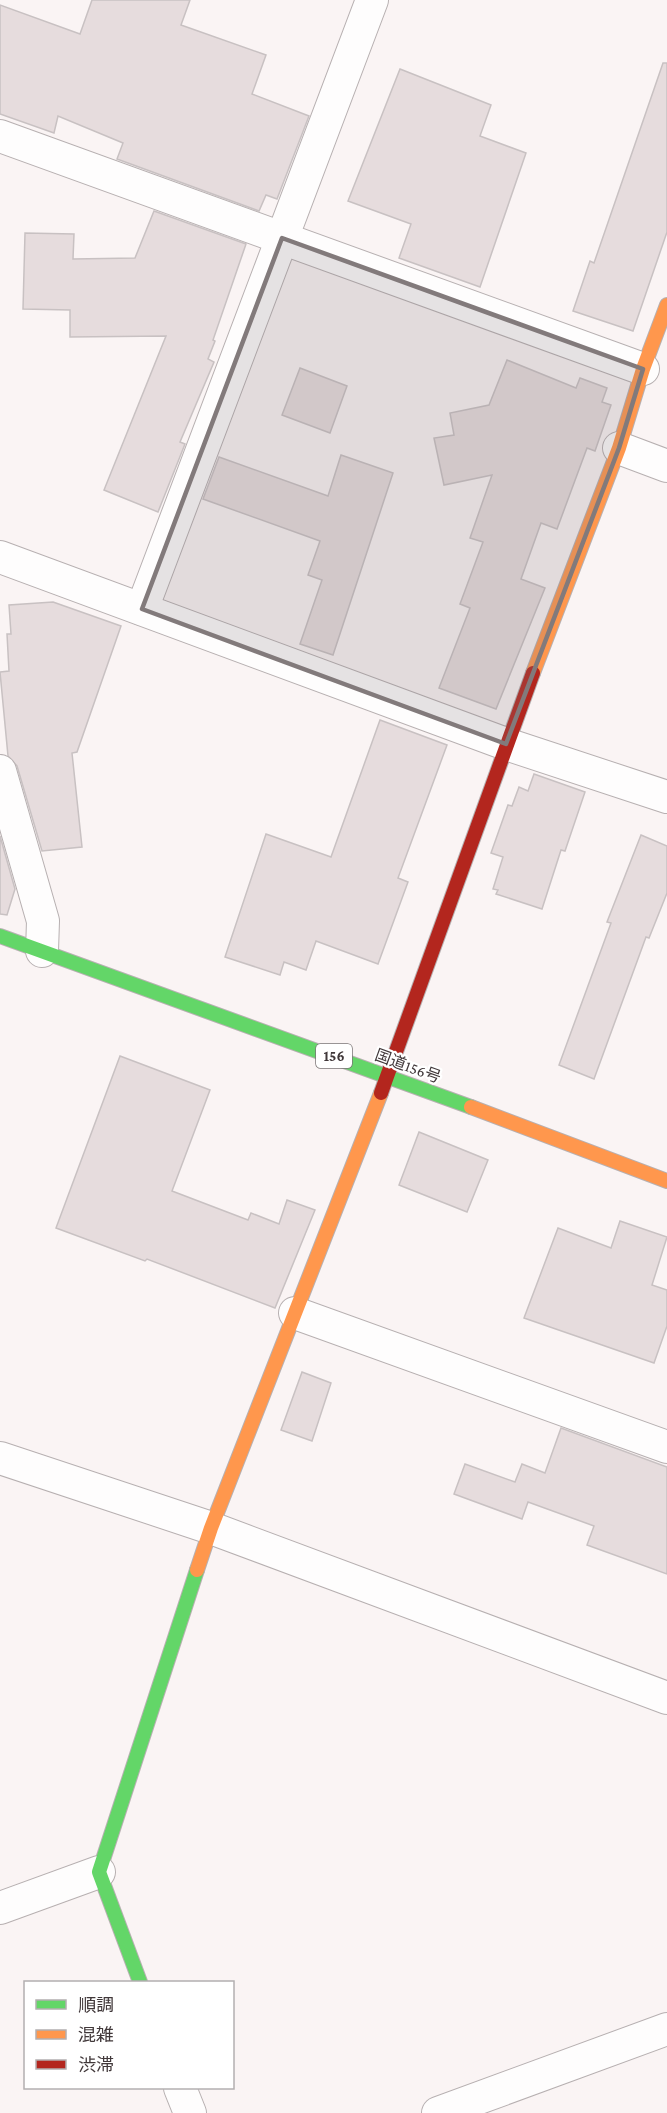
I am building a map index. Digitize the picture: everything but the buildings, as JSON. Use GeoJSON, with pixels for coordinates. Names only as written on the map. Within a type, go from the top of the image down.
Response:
{"type":"FeatureCollection","features":[{"type":"Feature","properties":{"kind":"main road"},"geometry":{"type":"LineString","coordinates":[[139,1981],[99,1872],[211,1528],[388,1075],[506,744],[619,448],[643,369],[667,306]]}},
{"type":"Feature","properties":{"kind":"main road","name":"国道156号"},"geometry":{"type":"LineString","coordinates":[[0,936],[388,1075],[667,1181]]}},
{"type":"Feature","properties":{"kind":"street"},"geometry":{"type":"LineString","coordinates":[[142,609],[372,0]]}},
{"type":"Feature","properties":{"kind":"street"},"geometry":{"type":"LineString","coordinates":[[0,136],[643,369]]}},
{"type":"Feature","properties":{"kind":"street"},"geometry":{"type":"LineString","coordinates":[[619,448],[667,466]]}},
{"type":"Feature","properties":{"kind":"street"},"geometry":{"type":"LineString","coordinates":[[0,557],[506,744],[667,798]]}},
{"type":"Feature","properties":{"kind":"street"},"geometry":{"type":"LineString","coordinates":[[0,771],[43,921],[42,951]]}},
{"type":"Feature","properties":{"kind":"street"},"geometry":{"type":"LineString","coordinates":[[295,1313],[667,1447]]}},
{"type":"Feature","properties":{"kind":"street"},"geometry":{"type":"LineString","coordinates":[[0,1458],[211,1528],[667,1698]]}},
{"type":"Feature","properties":{"kind":"street"},"geometry":{"type":"LineString","coordinates":[[0,1908],[99,1872]]}},
{"type":"Feature","properties":{"kind":"street"},"geometry":{"type":"LineString","coordinates":[[438,2113],[667,2029]]}},
{"type":"Feature","properties":{"kind":"street"},"geometry":{"type":"LineString","coordinates":[[180,2089],[190,2113]]}},
{"type":"Feature","properties":{"kind":"highlighted area"},"geometry":{"type":"Polygon","coordinates":[[[282,238],[643,369],[619,448],[506,744],[142,609],[282,238]]]}},
{"type":"Feature","properties":{"kind":"traffic: fast"},"geometry":{"type":"LineString","coordinates":[[0,936],[471,1107]]}},
{"type":"Feature","properties":{"kind":"traffic: fast"},"geometry":{"type":"LineString","coordinates":[[140,1981],[99,1872],[197,1570]]}},
{"type":"Feature","properties":{"kind":"traffic: slow"},"geometry":{"type":"LineString","coordinates":[[533,673],[619,448],[643,369],[667,305]]}},
{"type":"Feature","properties":{"kind":"traffic: slow"},"geometry":{"type":"LineString","coordinates":[[197,1570],[211,1528],[381,1093]]}},
{"type":"Feature","properties":{"kind":"traffic: slow"},"geometry":{"type":"LineString","coordinates":[[471,1107],[667,1181]]}},
{"type":"Feature","properties":{"kind":"traffic: jam"},"geometry":{"type":"LineString","coordinates":[[381,1093],[533,673]]}}]}
